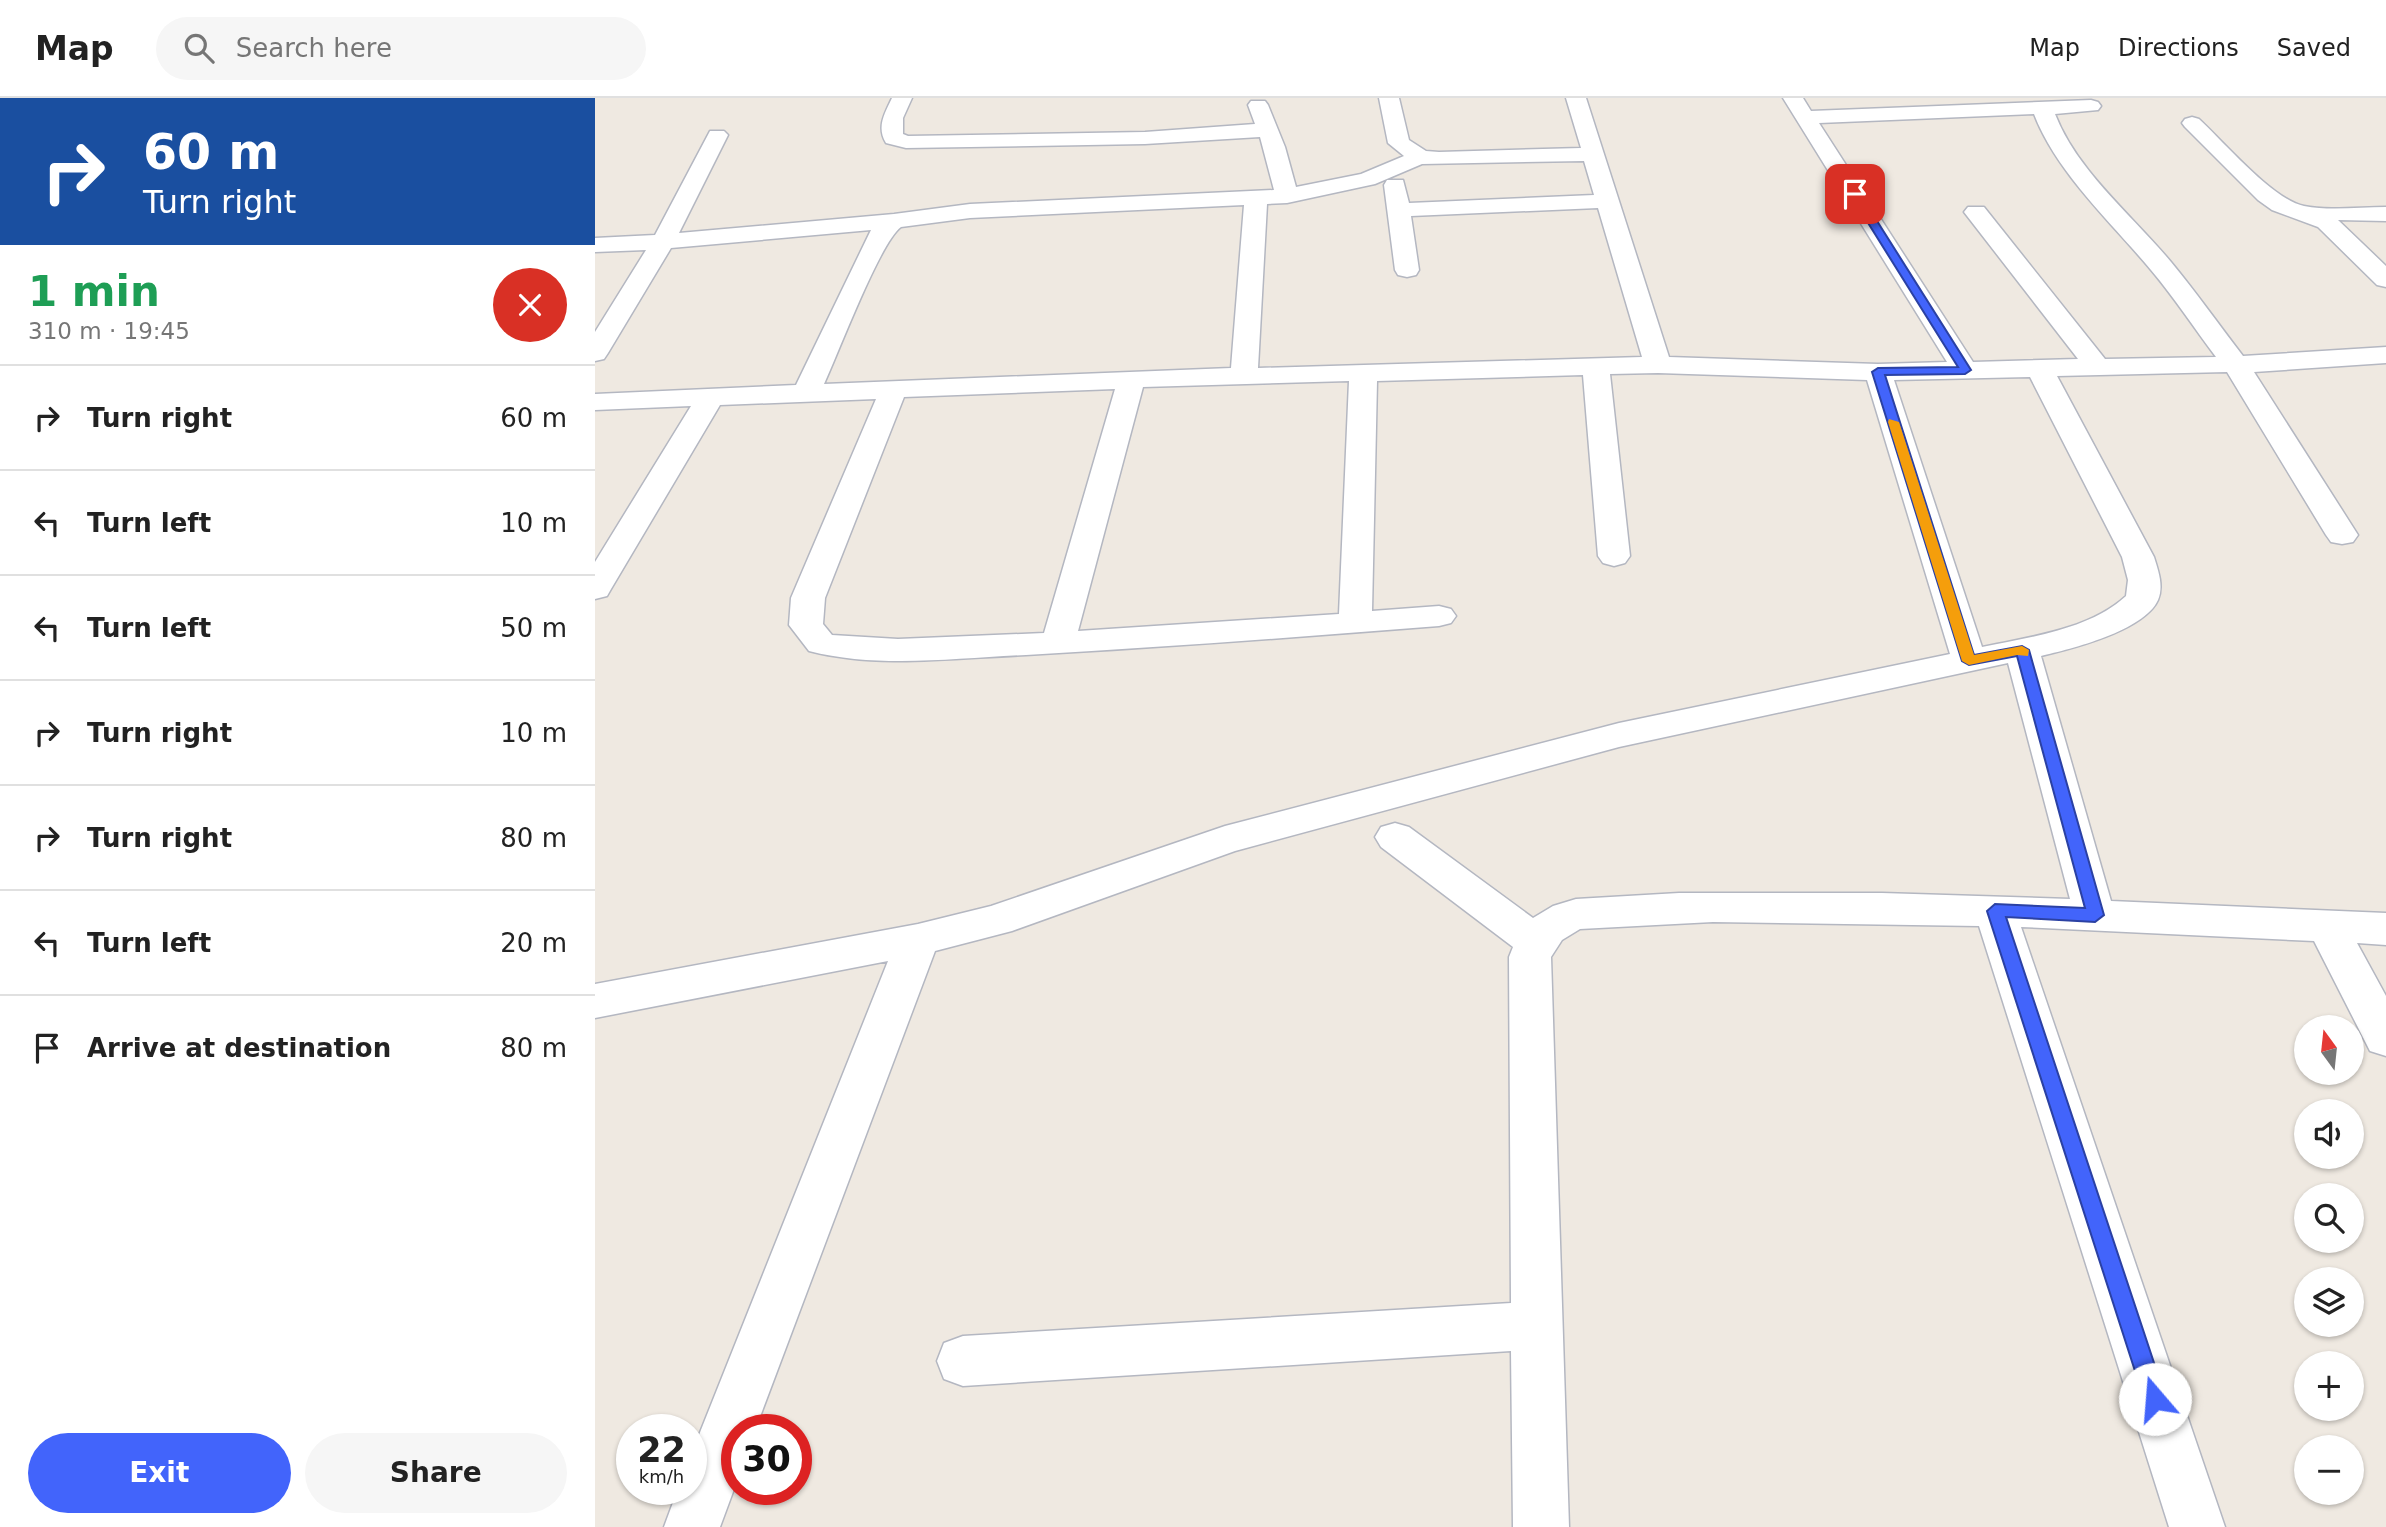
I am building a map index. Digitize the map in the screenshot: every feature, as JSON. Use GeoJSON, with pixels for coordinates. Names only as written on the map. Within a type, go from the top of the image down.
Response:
{"type":"FeatureCollection","features":[{"type":"Feature","properties":{"kind":"street"},"geometry":{"type":"LineString","coordinates":[[902,98],[892,120],[891,132],[894,138],[906,142],[1145,138],[1267,130]]}},
{"type":"Feature","properties":{"kind":"street"},"geometry":{"type":"LineString","coordinates":[[1389,98],[1399,143],[1420,157]]}},
{"type":"Feature","properties":{"kind":"street"},"geometry":{"type":"LineString","coordinates":[[1576,98],[1658,365]]}},
{"type":"Feature","properties":{"kind":"street"},"geometry":{"type":"LineString","coordinates":[[1799,107],[1965,104],[2091,106]]}},
{"type":"Feature","properties":{"kind":"street"},"geometry":{"type":"LineString","coordinates":[[1258,105],[1287,196]]}},
{"type":"Feature","properties":{"kind":"street"},"geometry":{"type":"LineString","coordinates":[[1799,107],[1965,370]]}},
{"type":"Feature","properties":{"kind":"street"},"geometry":{"type":"LineString","coordinates":[[2042,107],[2050,128],[2074,165],[2162,267],[2236,365],[2342,535]]}},
{"type":"Feature","properties":{"kind":"street"},"geometry":{"type":"LineString","coordinates":[[2193,123],[2266,195],[2280,205],[2326,222],[2386,280]]}},
{"type":"Feature","properties":{"kind":"street"},"geometry":{"type":"LineString","coordinates":[[595,353],[663,243],[717,135]]}},
{"type":"Feature","properties":{"kind":"street"},"geometry":{"type":"LineString","coordinates":[[595,245],[663,243],[970,211],[1287,196],[1367,179],[1420,157],[1465,159],[1594,154]]}},
{"type":"Feature","properties":{"kind":"street"},"geometry":{"type":"LineString","coordinates":[[1391,169],[1400,210],[1407,270]]}},
{"type":"Feature","properties":{"kind":"street"},"geometry":{"type":"LineString","coordinates":[[1244,376],[1256,198]]}},
{"type":"Feature","properties":{"kind":"street"},"geometry":{"type":"LineString","coordinates":[[1400,210],[1608,201]]}},
{"type":"Feature","properties":{"kind":"street"},"geometry":{"type":"LineString","coordinates":[[1976,212],[2031,279],[2097,367]]}},
{"type":"Feature","properties":{"kind":"street"},"geometry":{"type":"LineString","coordinates":[[2303,213],[2386,214]]}},
{"type":"Feature","properties":{"kind":"street"},"geometry":{"type":"LineString","coordinates":[[807,392],[867,258],[883,229],[894,221]]}},
{"type":"Feature","properties":{"kind":"street"},"geometry":{"type":"LineString","coordinates":[[595,402],[1132,379],[1658,365],[1878,372],[2236,365],[2386,355]]}},
{"type":"Feature","properties":{"kind":"street"},"geometry":{"type":"LineString","coordinates":[[1596,367],[1614,556]]}},
{"type":"Feature","properties":{"kind":"street"},"geometry":{"type":"LineString","coordinates":[[595,1001],[918,940],[997,920],[1225,840],[1619,734],[2022,650],[2088,631],[2123,616],[2142,599],[2144,580],[2137,557],[2040,369]]}},
{"type":"Feature","properties":{"kind":"street"},"geometry":{"type":"LineString","coordinates":[[1878,372],[1969,661]]}},
{"type":"Feature","properties":{"kind":"street"},"geometry":{"type":"LineString","coordinates":[[1355,623],[1363,374]]}},
{"type":"Feature","properties":{"kind":"street"},"geometry":{"type":"LineString","coordinates":[[1058,642],[1132,379]]}},
{"type":"Feature","properties":{"kind":"street"},"geometry":{"type":"LineString","coordinates":[[894,389],[808,598],[806,625],[821,644],[854,650],[1191,636],[1439,616]]}},
{"type":"Feature","properties":{"kind":"street"},"geometry":{"type":"LineString","coordinates":[[595,589],[710,398]]}},
{"type":"Feature","properties":{"kind":"street"},"geometry":{"type":"LineString","coordinates":[[2022,650],[2095,915]]}},
{"type":"Feature","properties":{"kind":"street"},"geometry":{"type":"LineString","coordinates":[[1395,837],[1535,941]]}},
{"type":"Feature","properties":{"kind":"street"},"geometry":{"type":"LineString","coordinates":[[1541,1527],[1529,957],[1535,941],[1559,919],[1576,914],[1710,907],[1839,906],[2386,929]]}},
{"type":"Feature","properties":{"kind":"street"},"geometry":{"type":"LineString","coordinates":[[1995,911],[2197,1527]]}},
{"type":"Feature","properties":{"kind":"street"},"geometry":{"type":"LineString","coordinates":[[2328,927],[2386,1038]]}},
{"type":"Feature","properties":{"kind":"street"},"geometry":{"type":"LineString","coordinates":[[692,1527],[747,1378],[918,940]]}},
{"type":"Feature","properties":{"kind":"street"},"geometry":{"type":"LineString","coordinates":[[963,1361],[1538,1325]]}},
{"type":"Feature","properties":{"kind":"slow traffic"},"geometry":{"type":"LineString","coordinates":[[1893,422],[1969,661],[2022,650],[2023,653]]}},
{"type":"Feature","properties":{"kind":"route"},"geometry":{"type":"LineString","coordinates":[[1855,194],[1965,370],[1878,372],[1969,661],[2022,650],[2095,915],[1995,911],[2155,1399]]}}]}
